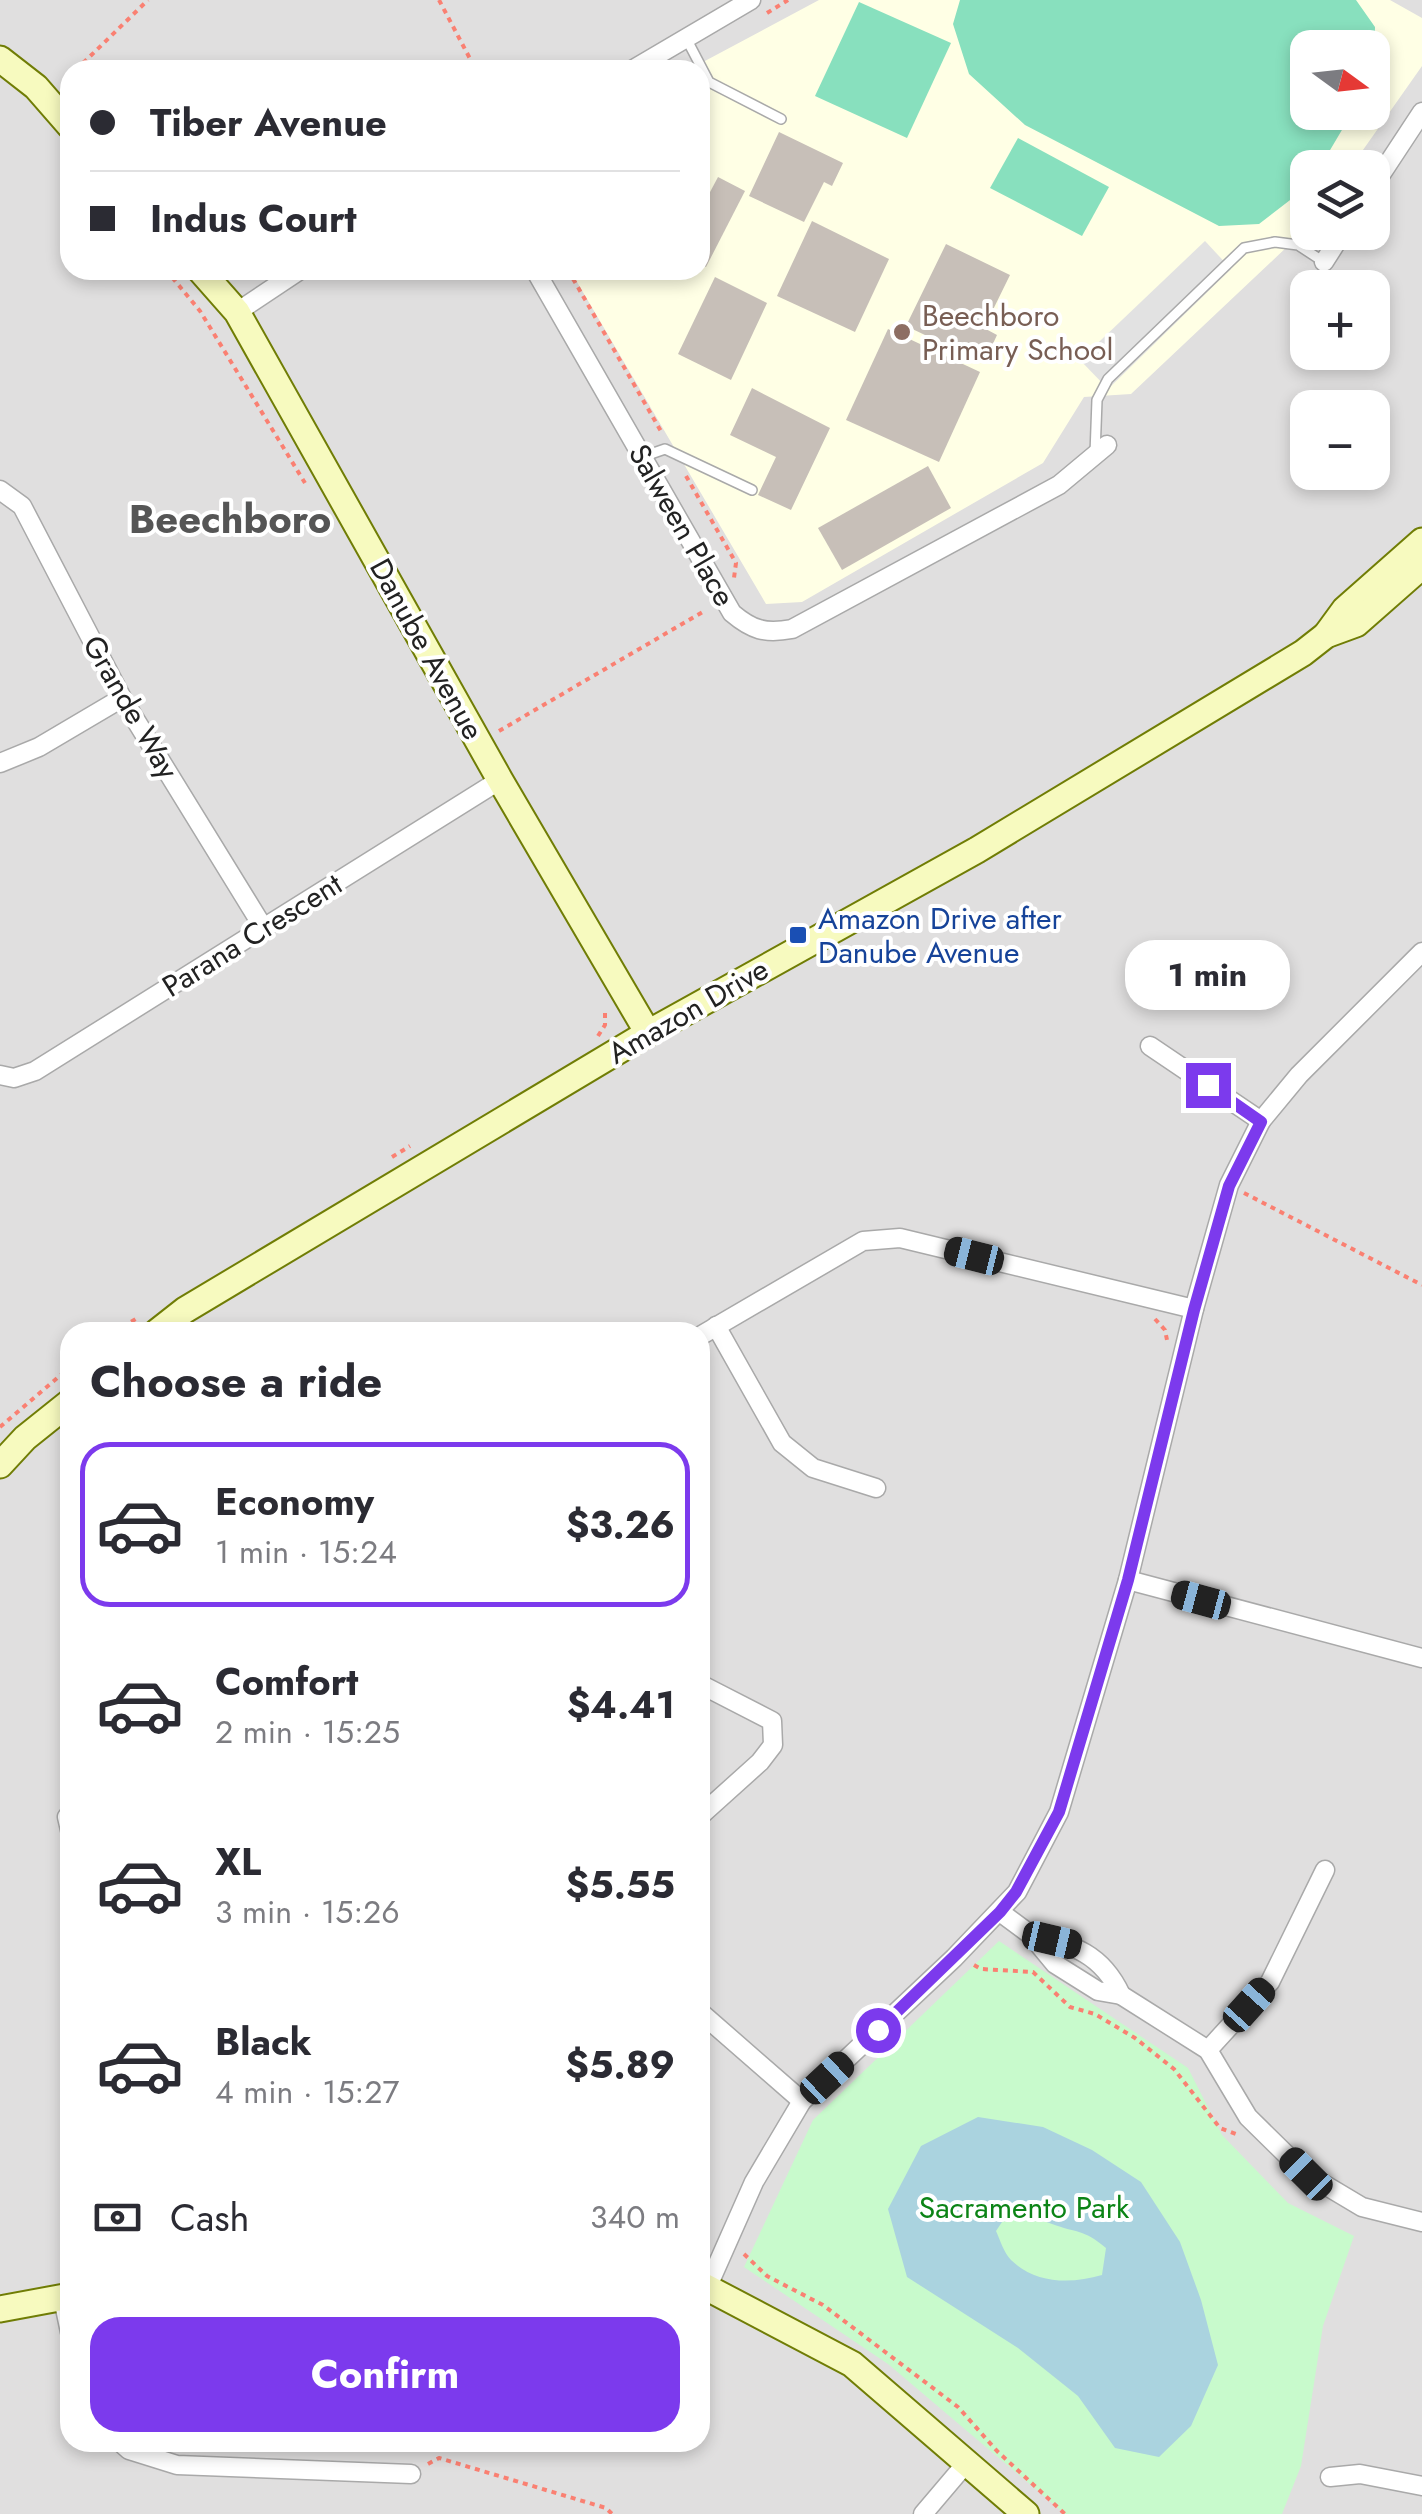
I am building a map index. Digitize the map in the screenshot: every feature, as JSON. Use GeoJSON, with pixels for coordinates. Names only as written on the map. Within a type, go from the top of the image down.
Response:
{"type":"FeatureCollection","features":[{"type":"Feature","properties":{"kind":"street"},"geometry":{"type":"LineString","coordinates":[[649,60],[751,0]]}},
{"type":"Feature","properties":{"kind":"street"},"geometry":{"type":"LineString","coordinates":[[0,58],[36,87],[60,115]]}},
{"type":"Feature","properties":{"kind":"street"},"geometry":{"type":"LineString","coordinates":[[1390,161],[1422,112]]}},
{"type":"Feature","properties":{"kind":"street"},"geometry":{"type":"LineString","coordinates":[[1324,262],[1332,250]]}},
{"type":"Feature","properties":{"kind":"street","name":"Danube Avenue"},"geometry":{"type":"LineString","coordinates":[[209,280],[238,312],[500,780],[648,1032]]}},
{"type":"Feature","properties":{"kind":"street"},"geometry":{"type":"LineString","coordinates":[[238,312],[285,280]]}},
{"type":"Feature","properties":{"kind":"street","name":"Salween Place"},"geometry":{"type":"LineString","coordinates":[[541,280],[732,613],[751,630],[792,630],[1059,485],[1101,450]]}},
{"type":"Feature","properties":{"kind":"street","name":"Grande Way"},"geometry":{"type":"LineString","coordinates":[[0,490],[22,506],[122,698],[263,927]]}},
{"type":"Feature","properties":{"kind":"street","name":"Amazon Drive"},"geometry":{"type":"LineString","coordinates":[[1326,636],[1344,609],[1422,540]]}},
{"type":"Feature","properties":{"kind":"street","name":"Amazon Drive"},"geometry":{"type":"LineString","coordinates":[[170,1322],[648,1032],[977,850],[1326,636],[1356,624],[1422,566]]}},
{"type":"Feature","properties":{"kind":"street"},"geometry":{"type":"LineString","coordinates":[[0,762],[40,747],[122,698]]}},
{"type":"Feature","properties":{"kind":"street","name":"Parana Crescent"},"geometry":{"type":"LineString","coordinates":[[0,1075],[14,1078],[35,1071],[500,780]]}},
{"type":"Feature","properties":{"kind":"street"},"geometry":{"type":"LineString","coordinates":[[710,2274],[754,2182],[802,2102],[957,1955],[1016,1892],[1059,1812],[1128,1580],[1194,1310],[1229,1186],[1261,1122],[1299,1076],[1422,952]]}},
{"type":"Feature","properties":{"kind":"street"},"geometry":{"type":"LineString","coordinates":[[1150,1046],[1261,1122]]}},
{"type":"Feature","properties":{"kind":"street"},"geometry":{"type":"LineString","coordinates":[[710,1330],[864,1241],[900,1238],[1194,1310]]}},
{"type":"Feature","properties":{"kind":"street"},"geometry":{"type":"LineString","coordinates":[[710,1334],[782,1443],[813,1468],[876,1488]]}},
{"type":"Feature","properties":{"kind":"street"},"geometry":{"type":"LineString","coordinates":[[0,1465],[25,1438],[60,1410]]}},
{"type":"Feature","properties":{"kind":"street"},"geometry":{"type":"LineString","coordinates":[[1128,1580],[1422,1658]]}},
{"type":"Feature","properties":{"kind":"street"},"geometry":{"type":"LineString","coordinates":[[710,1689],[772,1722],[773,1745],[710,1807]]}},
{"type":"Feature","properties":{"kind":"street"},"geometry":{"type":"LineString","coordinates":[[1208,2050],[1270,1982],[1325,1870]]}},
{"type":"Feature","properties":{"kind":"street"},"geometry":{"type":"LineString","coordinates":[[1000,1912],[1032,1934],[1072,1944],[1110,1972],[1121,1996],[1208,2050],[1248,2116],[1306,2174],[1362,2206],[1422,2222]]}},
{"type":"Feature","properties":{"kind":"street"},"geometry":{"type":"LineString","coordinates":[[710,2021],[802,2102]]}},
{"type":"Feature","properties":{"kind":"street"},"geometry":{"type":"LineString","coordinates":[[710,2288],[852,2364],[1026,2514]]}},
{"type":"Feature","properties":{"kind":"street"},"geometry":{"type":"LineString","coordinates":[[0,2309],[60,2299]]}},
{"type":"Feature","properties":{"kind":"street"},"geometry":{"type":"LineString","coordinates":[[135,2452],[177,2465],[411,2474]]}},
{"type":"Feature","properties":{"kind":"street"},"geometry":{"type":"LineString","coordinates":[[923,2514],[968,2461]]}},
{"type":"Feature","properties":{"kind":"street"},"geometry":{"type":"LineString","coordinates":[[1330,2477],[1360,2474],[1422,2486]]}},
{"type":"Feature","properties":{"kind":"lane"},"geometry":{"type":"LineString","coordinates":[[686,38],[698,60]]}},
{"type":"Feature","properties":{"kind":"lane"},"geometry":{"type":"LineString","coordinates":[[710,83],[781,119]]}},
{"type":"Feature","properties":{"kind":"lane"},"geometry":{"type":"LineString","coordinates":[[1101,450],[1097,400],[1108,379],[1244,248],[1275,242],[1298,245],[1324,262]]}},
{"type":"Feature","properties":{"kind":"lane"},"geometry":{"type":"LineString","coordinates":[[642,458],[665,449],[752,490]]}},
{"type":"Feature","properties":{"kind":"path"},"geometry":{"type":"LineString","coordinates":[[86,60],[148,0]]}},
{"type":"Feature","properties":{"kind":"path"},"geometry":{"type":"LineString","coordinates":[[439,0],[471,60]]}},
{"type":"Feature","properties":{"kind":"path"},"geometry":{"type":"LineString","coordinates":[[574,280],[667,442]]}},
{"type":"Feature","properties":{"kind":"path"},"geometry":{"type":"LineString","coordinates":[[480,743],[720,593],[734,578],[736,563],[687,477]]}},
{"type":"Feature","properties":{"kind":"path"},"geometry":{"type":"LineString","coordinates":[[1229,1186],[1422,1285]]}},
{"type":"Feature","properties":{"kind":"path"},"geometry":{"type":"LineString","coordinates":[[1158,1301],[1154,1317],[1165,1330],[1169,1354]]}},
{"type":"Feature","properties":{"kind":"path"},"geometry":{"type":"LineString","coordinates":[[0,1427],[60,1376]]}},
{"type":"Feature","properties":{"kind":"path"},"geometry":{"type":"LineString","coordinates":[[957,1955],[981,1969],[1033,1972],[1070,2007],[1095,2014],[1135,2038],[1174,2069],[1220,2128],[1235,2133],[1248,2146]]}},
{"type":"Feature","properties":{"kind":"path"},"geometry":{"type":"LineString","coordinates":[[726,2245],[755,2262],[767,2276],[823,2305],[915,2373],[958,2408],[997,2451],[1065,2514]]}},
{"type":"Feature","properties":{"kind":"path"},"geometry":{"type":"LineString","coordinates":[[411,2474],[439,2458],[606,2508],[612,2514]]}},
{"type":"Feature","properties":{"kind":"shaded area"},"geometry":{"type":"Polygon","coordinates":[[[0,0],[1422,0],[1422,2514],[0,2514],[0,0]]]}},
{"type":"Feature","properties":{"kind":"shaded area","name":"Beechboro Primary School"},"geometry":{"type":"Polygon","coordinates":[[[819,0],[1390,0],[1422,18],[1422,66],[1390,112],[1390,30],[1290,30],[1290,130],[1377,130],[1363,150],[1290,150],[1290,244],[1131,394],[1084,397],[1043,463],[802,602],[766,604],[576,280],[710,280],[710,60],[707,60],[819,0]]]}},
{"type":"Feature","properties":{"kind":"shaded area"},"geometry":{"type":"Polygon","coordinates":[[[1205,241],[1231,269],[1108,389],[1080,360],[1205,241]]]}},
{"type":"Feature","properties":{"kind":"green space"},"geometry":{"type":"Polygon","coordinates":[[[960,0],[1356,0],[1375,27],[1290,30],[1290,130],[1342,130],[1330,150],[1290,150],[1290,200],[1259,224],[1219,226],[1025,125],[969,74],[953,24],[960,0]]]}},
{"type":"Feature","properties":{"kind":"green space"},"geometry":{"type":"Polygon","coordinates":[[[859,2],[951,43],[907,138],[815,96],[859,2]]]}},
{"type":"Feature","properties":{"kind":"green space"},"geometry":{"type":"Polygon","coordinates":[[[1018,138],[1109,187],[1082,236],[990,188],[1018,138]]]}},
{"type":"Feature","properties":{"kind":"green space","name":"Sacramento Park"},"geometry":{"type":"Polygon","coordinates":[[[999,1941],[1188,2068],[1222,2135],[1288,2203],[1354,2236],[1323,2326],[1301,2466],[1282,2514],[1065,2514],[888,2364],[744,2267],[813,2120],[999,1941]]]}},
{"type":"Feature","properties":{"kind":"water"},"geometry":{"type":"Polygon","coordinates":[[[978,2117],[1043,2127],[1092,2150],[1141,2182],[1180,2242],[1218,2365],[1191,2426],[1159,2457],[1115,2448],[1078,2396],[1018,2348],[907,2277],[888,2209],[921,2146],[978,2117]],[[1012,2207],[996,2231],[1006,2254],[1021,2268],[1054,2280],[1102,2275],[1106,2248],[1086,2234],[1012,2207]]]}},
{"type":"Feature","properties":{"kind":"building"},"geometry":{"type":"Polygon","coordinates":[[[779,132],[843,163],[832,186],[824,182],[804,222],[749,196],[779,132]]]}},
{"type":"Feature","properties":{"kind":"building"},"geometry":{"type":"Polygon","coordinates":[[[718,177],[745,191],[710,259],[710,192],[718,177]]]}},
{"type":"Feature","properties":{"kind":"building"},"geometry":{"type":"Polygon","coordinates":[[[812,221],[889,259],[855,332],[777,296],[812,221]]]}},
{"type":"Feature","properties":{"kind":"building"},"geometry":{"type":"Polygon","coordinates":[[[946,244],[1010,275],[984,328],[997,335],[984,363],[906,326],[946,244]]]}},
{"type":"Feature","properties":{"kind":"building"},"geometry":{"type":"Polygon","coordinates":[[[715,277],[767,303],[731,380],[678,354],[715,277]]]}},
{"type":"Feature","properties":{"kind":"building"},"geometry":{"type":"Polygon","coordinates":[[[888,329],[980,372],[939,462],[846,420],[888,329]]]}},
{"type":"Feature","properties":{"kind":"building"},"geometry":{"type":"Polygon","coordinates":[[[752,388],[830,428],[791,510],[758,495],[776,457],[730,435],[752,388]]]}},
{"type":"Feature","properties":{"kind":"building"},"geometry":{"type":"Polygon","coordinates":[[[928,466],[951,508],[842,570],[818,528],[928,466]]]}},
{"type":"Feature","properties":{"kind":"place","name":"Beechboro Primary School"},"geometry":{"type":"Point","coordinates":[902,332]}},
{"type":"Feature","properties":{"kind":"place","name":"Amazon Drive after Danube Avenue"},"geometry":{"type":"Point","coordinates":[798,935]}},
{"type":"Feature","properties":{"kind":"district","name":"Beechboro"},"geometry":{"type":"Point","coordinates":[230,519]}},
{"type":"Feature","properties":{"kind":"route"},"geometry":{"type":"LineString","coordinates":[[878,2030],[1000,1912],[1016,1892],[1059,1812],[1128,1580],[1194,1310],[1229,1186],[1261,1122],[1208,1085]]}}]}
